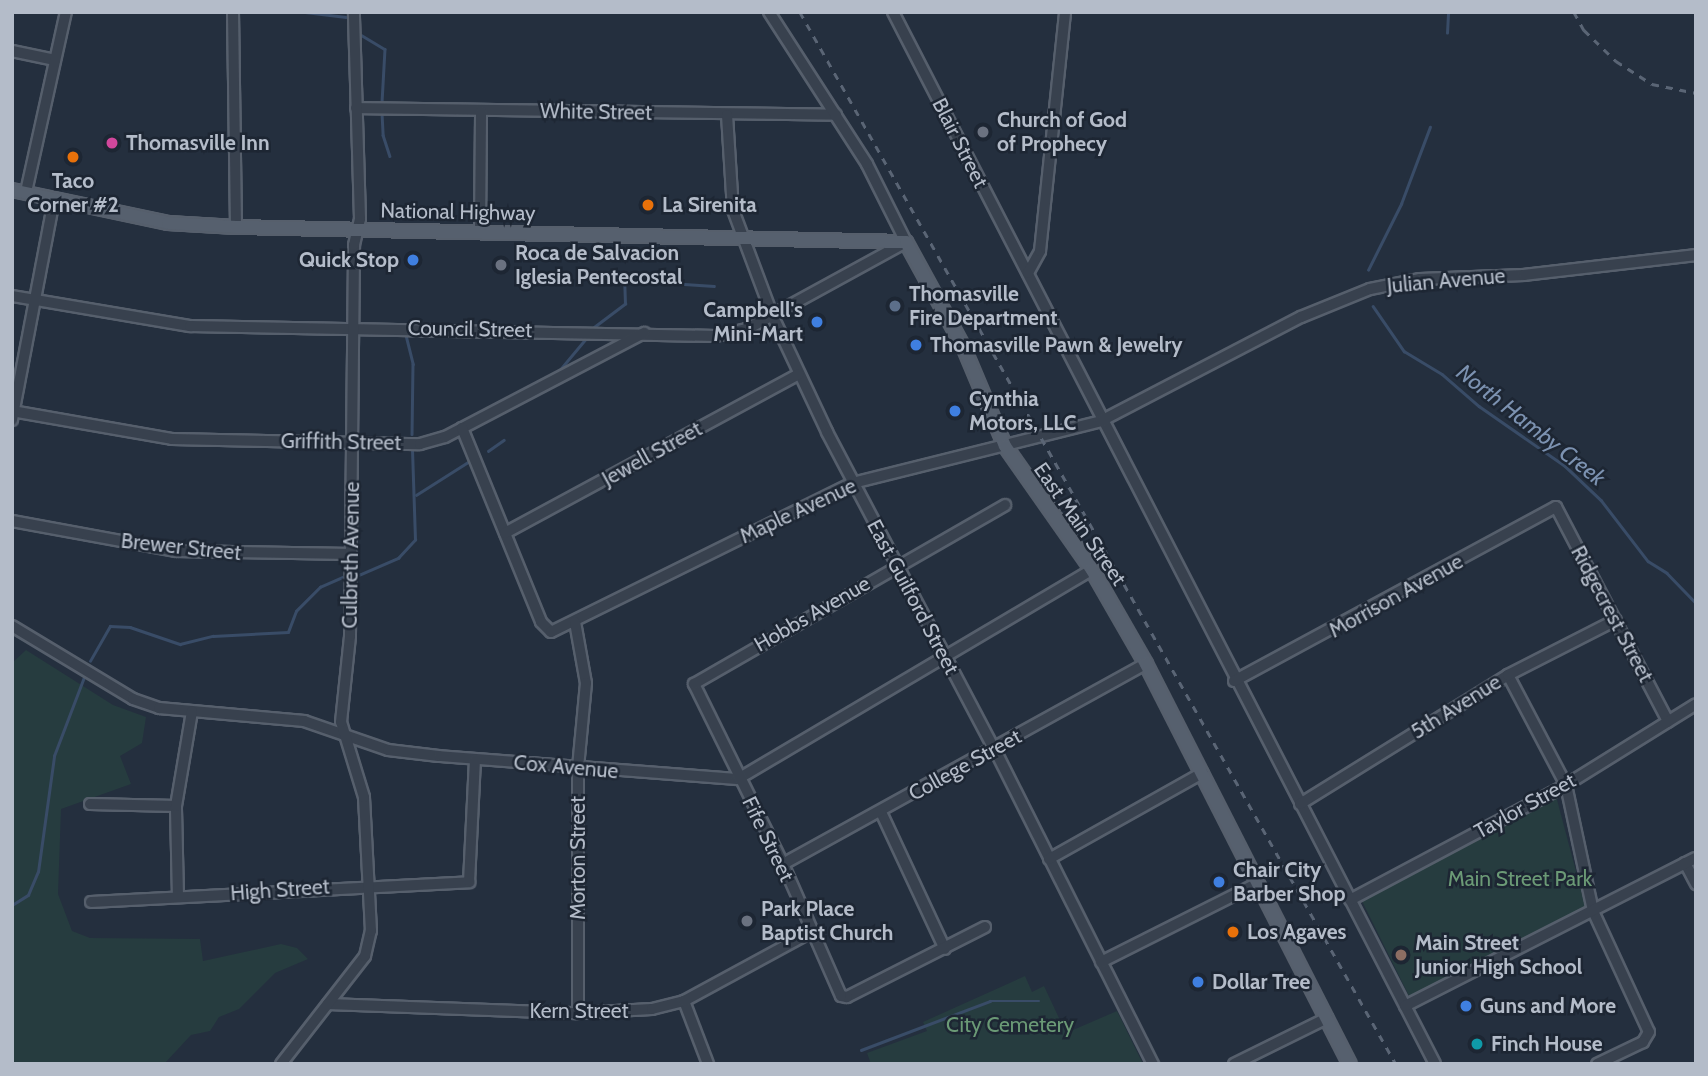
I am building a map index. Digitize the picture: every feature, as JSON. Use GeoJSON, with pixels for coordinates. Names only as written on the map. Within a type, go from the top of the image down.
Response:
{"type":"FeatureCollection","features":[{"type":"Feature","properties":{"kind":"main road","name":"National Highway"},"geometry":{"type":"LineString","coordinates":[[12,190],[168,223],[236,227],[740,236],[906,242]]}},
{"type":"Feature","properties":{"kind":"main road","name":"East Main Street"},"geometry":{"type":"LineString","coordinates":[[906,242],[963,346],[1005,446],[1092,570],[1146,664],[1350,1064]]}},
{"type":"Feature","properties":{"kind":"street"},"geometry":{"type":"LineString","coordinates":[[26,192],[66,12]]}},
{"type":"Feature","properties":{"kind":"street"},"geometry":{"type":"LineString","coordinates":[[233,12],[236,227]]}},
{"type":"Feature","properties":{"kind":"street","name":"Culbreth Avenue"},"geometry":{"type":"LineString","coordinates":[[281,1064],[370,945],[362,781],[344,737],[342,711],[350,636],[358,230],[354,12]]}},
{"type":"Feature","properties":{"kind":"street","name":"East Main Street"},"geometry":{"type":"LineString","coordinates":[[769,12],[836,115],[906,242]]}},
{"type":"Feature","properties":{"kind":"street","name":"Blair Street"},"geometry":{"type":"LineString","coordinates":[[893,12],[1028,273]]}},
{"type":"Feature","properties":{"kind":"street"},"geometry":{"type":"LineString","coordinates":[[1065,12],[1040,251],[1028,273],[1234,681],[1435,1064]]}},
{"type":"Feature","properties":{"kind":"street"},"geometry":{"type":"LineString","coordinates":[[12,51],[55,60]]}},
{"type":"Feature","properties":{"kind":"street","name":"White Street"},"geometry":{"type":"LineString","coordinates":[[356,108],[836,115]]}},
{"type":"Feature","properties":{"kind":"street"},"geometry":{"type":"LineString","coordinates":[[480,231],[481,111]]}},
{"type":"Feature","properties":{"kind":"street","name":"East Guilford Street"},"geometry":{"type":"LineString","coordinates":[[726,114],[731,198],[740,236],[773,317],[895,566],[995,750],[1153,1064]]}},
{"type":"Feature","properties":{"kind":"street"},"geometry":{"type":"LineString","coordinates":[[13,414],[54,200]]}},
{"type":"Feature","properties":{"kind":"street","name":"Council Street"},"geometry":{"type":"LineString","coordinates":[[12,296],[190,326],[645,332],[716,336],[773,317],[906,242]]}},
{"type":"Feature","properties":{"kind":"street","name":"Julian Avenue"},"geometry":{"type":"LineString","coordinates":[[1101,421],[1301,317],[1370,289],[1420,279],[1524,275],[1696,255]]}},
{"type":"Feature","properties":{"kind":"street","name":"Griffith Street"},"geometry":{"type":"LineString","coordinates":[[13,414],[172,439],[352,440],[420,444],[462,428],[645,332]]}},
{"type":"Feature","properties":{"kind":"street","name":"Jewell Street"},"geometry":{"type":"LineString","coordinates":[[505,533],[799,374]]}},
{"type":"Feature","properties":{"kind":"street","name":"Maple Avenue"},"geometry":{"type":"LineString","coordinates":[[505,533],[541,622],[551,632],[853,483],[1101,421]]}},
{"type":"Feature","properties":{"kind":"street"},"geometry":{"type":"LineString","coordinates":[[462,428],[505,533]]}},
{"type":"Feature","properties":{"kind":"street","name":"Hobbs Avenue"},"geometry":{"type":"LineString","coordinates":[[694,684],[1005,505]]}},
{"type":"Feature","properties":{"kind":"street","name":"Morrison Avenue"},"geometry":{"type":"LineString","coordinates":[[1234,681],[1556,507]]}},
{"type":"Feature","properties":{"kind":"street","name":"Ridgecrest Street"},"geometry":{"type":"LineString","coordinates":[[1556,507],[1668,721]]}},
{"type":"Feature","properties":{"kind":"street","name":"Brewer Street"},"geometry":{"type":"LineString","coordinates":[[12,521],[176,551],[351,554]]}},
{"type":"Feature","properties":{"kind":"street"},"geometry":{"type":"LineString","coordinates":[[738,779],[1092,570]]}},
{"type":"Feature","properties":{"kind":"street","name":"5th Avenue"},"geometry":{"type":"LineString","coordinates":[[1300,804],[1508,675],[1616,620]]}},
{"type":"Feature","properties":{"kind":"street","name":"Morton Street"},"geometry":{"type":"LineString","coordinates":[[575,622],[586,684],[578,768],[578,1013]]}},
{"type":"Feature","properties":{"kind":"street","name":"Cox Avenue"},"geometry":{"type":"LineString","coordinates":[[12,626],[133,699],[159,708],[304,721],[388,750],[578,768],[738,779]]}},
{"type":"Feature","properties":{"kind":"street","name":"College Street"},"geometry":{"type":"LineString","coordinates":[[783,864],[995,750],[1146,664]]}},
{"type":"Feature","properties":{"kind":"street"},"geometry":{"type":"LineString","coordinates":[[1508,675],[1566,785],[1594,911],[1649,1036],[1597,1064]]}},
{"type":"Feature","properties":{"kind":"street","name":"Fife Street"},"geometry":{"type":"LineString","coordinates":[[694,684],[738,779],[783,864],[841,996],[848,997],[945,949]]}},
{"type":"Feature","properties":{"kind":"street","name":"Taylor Street"},"geometry":{"type":"LineString","coordinates":[[1350,900],[1566,785],[1696,704]]}},
{"type":"Feature","properties":{"kind":"street"},"geometry":{"type":"LineString","coordinates":[[178,897],[176,806],[192,711]]}},
{"type":"Feature","properties":{"kind":"street","name":"High Street"},"geometry":{"type":"LineString","coordinates":[[91,902],[368,884],[469,882],[475,759]]}},
{"type":"Feature","properties":{"kind":"street"},"geometry":{"type":"LineString","coordinates":[[1049,859],[1202,773]]}},
{"type":"Feature","properties":{"kind":"street"},"geometry":{"type":"LineString","coordinates":[[90,804],[176,806]]}},
{"type":"Feature","properties":{"kind":"street"},"geometry":{"type":"LineString","coordinates":[[881,812],[945,949],[985,927]]}},
{"type":"Feature","properties":{"kind":"street"},"geometry":{"type":"LineString","coordinates":[[1405,1006],[1696,858]]}},
{"type":"Feature","properties":{"kind":"street"},"geometry":{"type":"LineString","coordinates":[[1685,863],[1696,884]]}},
{"type":"Feature","properties":{"kind":"street"},"geometry":{"type":"LineString","coordinates":[[1101,962],[1258,883]]}},
{"type":"Feature","properties":{"kind":"street","name":"Kern Street"},"geometry":{"type":"LineString","coordinates":[[328,1004],[578,1013],[652,1009],[684,1002],[811,932]]}},
{"type":"Feature","properties":{"kind":"street"},"geometry":{"type":"LineString","coordinates":[[684,1002],[708,1064]]}},
{"type":"Feature","properties":{"kind":"street"},"geometry":{"type":"LineString","coordinates":[[1234,1064],[1327,1018]]}},
{"type":"Feature","properties":{"kind":"green space"},"geometry":{"type":"Polygon","coordinates":[[[26,650],[113,705],[146,717],[142,743],[120,756],[131,784],[61,809],[58,894],[72,931],[90,938],[200,939],[203,961],[281,944],[297,948],[308,959],[275,973],[239,1009],[219,1017],[210,1031],[191,1035],[164,1064],[12,1064],[12,663],[26,650]]]}},
{"type":"Feature","properties":{"kind":"green space","name":"Main Street Park"},"geometry":{"type":"Polygon","coordinates":[[[1556,796],[1586,909],[1410,998],[1362,901],[1556,796]]]}},
{"type":"Feature","properties":{"kind":"green space","name":"City Cemetery"},"geometry":{"type":"Polygon","coordinates":[[[1025,976],[1032,992],[1044,986],[1066,1033],[1117,1011],[1143,1064],[871,1064],[867,1053],[927,1031],[923,1022],[1025,976]]]}},
{"type":"Feature","properties":{"kind":"waterway"},"geometry":{"type":"LineString","coordinates":[[305,12],[346,17]]}},
{"type":"Feature","properties":{"kind":"waterway","name":"North Hamby Creek"},"geometry":{"type":"LineString","coordinates":[[1447,33],[1448,12]]}},
{"type":"Feature","properties":{"kind":"waterway"},"geometry":{"type":"LineString","coordinates":[[358,33],[385,49],[382,103]]}},
{"type":"Feature","properties":{"kind":"waterway"},"geometry":{"type":"LineString","coordinates":[[382,113],[383,135],[390,156]]}},
{"type":"Feature","properties":{"kind":"waterway","name":"North Hamby Creek"},"geometry":{"type":"LineString","coordinates":[[1368,270],[1401,204],[1430,127]]}},
{"type":"Feature","properties":{"kind":"waterway"},"geometry":{"type":"LineString","coordinates":[[594,327],[625,304],[624,280],[714,286]]}},
{"type":"Feature","properties":{"kind":"waterway","name":"North Hamby Creek"},"geometry":{"type":"LineString","coordinates":[[1373,306],[1404,351],[1442,374],[1479,406],[1565,466],[1601,500],[1648,561],[1667,573],[1696,603]]}},
{"type":"Feature","properties":{"kind":"waterway"},"geometry":{"type":"LineString","coordinates":[[406,335],[413,364],[412,434]]}},
{"type":"Feature","properties":{"kind":"waterway"},"geometry":{"type":"LineString","coordinates":[[558,372],[588,336]]}},
{"type":"Feature","properties":{"kind":"waterway"},"geometry":{"type":"LineString","coordinates":[[488,451],[504,440]]}},
{"type":"Feature","properties":{"kind":"waterway"},"geometry":{"type":"LineString","coordinates":[[359,575],[398,558],[415,540],[412,449]]}},
{"type":"Feature","properties":{"kind":"waterway"},"geometry":{"type":"LineString","coordinates":[[416,495],[468,462]]}},
{"type":"Feature","properties":{"kind":"waterway"},"geometry":{"type":"LineString","coordinates":[[90,661],[110,626],[130,627],[180,644],[213,636],[288,632],[296,611],[320,587],[345,576]]}},
{"type":"Feature","properties":{"kind":"waterway"},"geometry":{"type":"LineString","coordinates":[[12,905],[28,895],[38,872],[54,756],[84,677]]}},
{"type":"Feature","properties":{"kind":"waterway"},"geometry":{"type":"LineString","coordinates":[[861,1050],[990,1001],[1039,1001]]}},
{"type":"Feature","properties":{"kind":"railway"},"geometry":{"type":"LineString","coordinates":[[800,12],[1396,1064]]}},
{"type":"Feature","properties":{"kind":"railway"},"geometry":{"type":"LineString","coordinates":[[1574,12],[1584,30],[1616,61],[1652,84],[1696,93]]}},
{"type":"Feature","properties":{"kind":"place","name":"Church of God of Prophecy"},"geometry":{"type":"Point","coordinates":[983,132]}},
{"type":"Feature","properties":{"kind":"place","name":"Thomasville Inn"},"geometry":{"type":"Point","coordinates":[112,143]}},
{"type":"Feature","properties":{"kind":"place","name":"Taco Corner #2"},"geometry":{"type":"Point","coordinates":[73,157]}},
{"type":"Feature","properties":{"kind":"place","name":"La Sirenita"},"geometry":{"type":"Point","coordinates":[648,205]}},
{"type":"Feature","properties":{"kind":"place","name":"Quick Stop"},"geometry":{"type":"Point","coordinates":[413,260]}},
{"type":"Feature","properties":{"kind":"place","name":"Roca de Salvacion Iglesia Pentecostal"},"geometry":{"type":"Point","coordinates":[501,265]}},
{"type":"Feature","properties":{"kind":"place","name":"Thomasville Fire Department"},"geometry":{"type":"Point","coordinates":[895,306]}},
{"type":"Feature","properties":{"kind":"place","name":"Campbell's Mini-Mart"},"geometry":{"type":"Point","coordinates":[817,322]}},
{"type":"Feature","properties":{"kind":"place","name":"Thomasville Pawn & Jewelry"},"geometry":{"type":"Point","coordinates":[916,345]}},
{"type":"Feature","properties":{"kind":"place","name":"Cynthia Motors, LLC"},"geometry":{"type":"Point","coordinates":[955,411]}},
{"type":"Feature","properties":{"kind":"place","name":"Chair City Barber Shop"},"geometry":{"type":"Point","coordinates":[1219,882]}},
{"type":"Feature","properties":{"kind":"place","name":"Park Place Baptist Church"},"geometry":{"type":"Point","coordinates":[747,921]}},
{"type":"Feature","properties":{"kind":"place","name":"Los Agaves"},"geometry":{"type":"Point","coordinates":[1233,932]}},
{"type":"Feature","properties":{"kind":"place","name":"Main Street Junior High School"},"geometry":{"type":"Point","coordinates":[1401,955]}},
{"type":"Feature","properties":{"kind":"place","name":"Dollar Tree"},"geometry":{"type":"Point","coordinates":[1198,982]}},
{"type":"Feature","properties":{"kind":"place","name":"Guns and More"},"geometry":{"type":"Point","coordinates":[1466,1006]}},
{"type":"Feature","properties":{"kind":"place","name":"Finch House"},"geometry":{"type":"Point","coordinates":[1477,1044]}}]}
